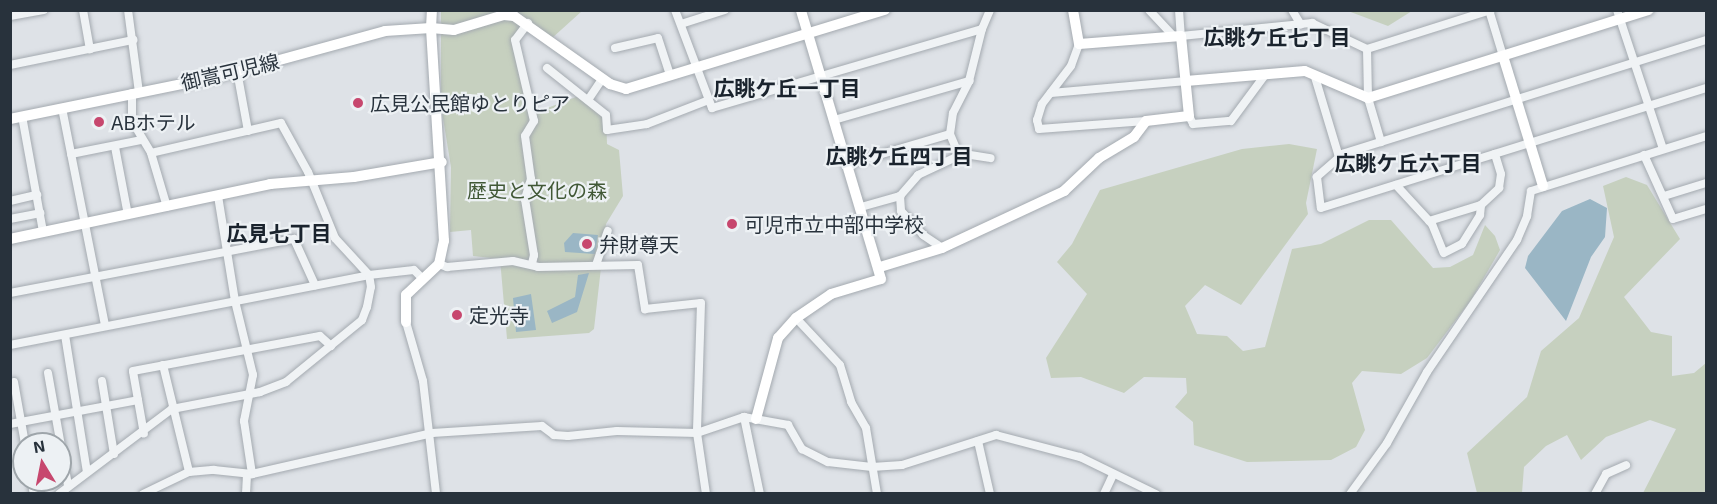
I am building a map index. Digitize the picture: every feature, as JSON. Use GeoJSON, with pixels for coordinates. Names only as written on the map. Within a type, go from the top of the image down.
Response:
{"type":"FeatureCollection","features":[{"type":"Feature","properties":{"kind":"street"},"geometry":{"type":"LineString","coordinates":[[10,16],[43,10]]}},
{"type":"Feature","properties":{"kind":"street"},"geometry":{"type":"LineString","coordinates":[[83,10],[90,49]]}},
{"type":"Feature","properties":{"kind":"street"},"geometry":{"type":"LineString","coordinates":[[128,10],[133,40],[136,92],[132,121],[141,140],[151,153],[167,207]]}},
{"type":"Feature","properties":{"kind":"street"},"geometry":{"type":"LineString","coordinates":[[432,10],[433,103],[442,162],[444,241],[439,264],[421,277],[406,295],[406,322],[423,381],[432,433],[435,494]]}},
{"type":"Feature","properties":{"kind":"street"},"geometry":{"type":"LineString","coordinates":[[675,10],[712,108],[982,29]]}},
{"type":"Feature","properties":{"kind":"street"},"geometry":{"type":"LineString","coordinates":[[681,24],[725,10]]}},
{"type":"Feature","properties":{"kind":"street"},"geometry":{"type":"LineString","coordinates":[[756,419],[778,338],[796,318],[831,294],[881,279],[880,267],[801,10]]}},
{"type":"Feature","properties":{"kind":"street"},"geometry":{"type":"LineString","coordinates":[[532,264],[534,255],[525,199],[531,179],[525,136],[534,121],[515,40],[528,23],[602,79],[626,89],[885,10]]}},
{"type":"Feature","properties":{"kind":"street"},"geometry":{"type":"LineString","coordinates":[[958,153],[950,134],[954,108],[969,81],[982,29],[990,10]]}},
{"type":"Feature","properties":{"kind":"street"},"geometry":{"type":"LineString","coordinates":[[1073,10],[1079,44],[1071,66],[1051,93],[1037,120],[1042,130],[1189,116]]}},
{"type":"Feature","properties":{"kind":"street"},"geometry":{"type":"LineString","coordinates":[[1149,10],[1177,36]]}},
{"type":"Feature","properties":{"kind":"street"},"geometry":{"type":"LineString","coordinates":[[1179,10],[1177,36],[1186,81],[1189,116],[1193,124],[1231,121],[1265,75]]}},
{"type":"Feature","properties":{"kind":"street"},"geometry":{"type":"LineString","coordinates":[[1292,10],[1300,25]]}},
{"type":"Feature","properties":{"kind":"street"},"geometry":{"type":"LineString","coordinates":[[1051,93],[1305,71],[1368,98],[1503,56],[1619,15],[1649,10]]}},
{"type":"Feature","properties":{"kind":"street"},"geometry":{"type":"LineString","coordinates":[[1079,44],[1312,23],[1367,49],[1490,11],[1543,186]]}},
{"type":"Feature","properties":{"kind":"street","name":"御嵩可児線"},"geometry":{"type":"LineString","coordinates":[[10,119],[237,72],[384,31],[431,28],[454,30],[504,15],[528,23]]}},
{"type":"Feature","properties":{"kind":"street"},"geometry":{"type":"LineString","coordinates":[[1619,15],[1663,149]]}},
{"type":"Feature","properties":{"kind":"street"},"geometry":{"type":"LineString","coordinates":[[615,48],[658,38],[670,76]]}},
{"type":"Feature","properties":{"kind":"street"},"geometry":{"type":"LineString","coordinates":[[10,65],[133,40]]}},
{"type":"Feature","properties":{"kind":"street"},"geometry":{"type":"LineString","coordinates":[[1707,40],[1339,157],[1317,177],[1321,208],[1707,88]]}},
{"type":"Feature","properties":{"kind":"street"},"geometry":{"type":"LineString","coordinates":[[1367,49],[1368,98],[1381,142]]}},
{"type":"Feature","properties":{"kind":"street"},"geometry":{"type":"LineString","coordinates":[[547,68],[606,114],[607,129],[647,124],[709,100]]}},
{"type":"Feature","properties":{"kind":"street"},"geometry":{"type":"LineString","coordinates":[[237,72],[248,131]]}},
{"type":"Feature","properties":{"kind":"street"},"geometry":{"type":"LineString","coordinates":[[1315,77],[1339,157]]}},
{"type":"Feature","properties":{"kind":"street"},"geometry":{"type":"LineString","coordinates":[[588,100],[602,79]]}},
{"type":"Feature","properties":{"kind":"street"},"geometry":{"type":"LineString","coordinates":[[834,120],[969,81]]}},
{"type":"Feature","properties":{"kind":"street"},"geometry":{"type":"LineString","coordinates":[[62,108],[105,326]]}},
{"type":"Feature","properties":{"kind":"street"},"geometry":{"type":"LineString","coordinates":[[22,116],[43,232]]}},
{"type":"Feature","properties":{"kind":"street"},"geometry":{"type":"LineString","coordinates":[[880,267],[942,248],[1064,191],[1099,158],[1134,137],[1146,121]]}},
{"type":"Feature","properties":{"kind":"street"},"geometry":{"type":"LineString","coordinates":[[72,483],[144,433],[172,409],[252,394],[286,382],[362,320],[371,291],[369,275],[335,238],[308,179],[308,172],[280,123],[151,153]]}},
{"type":"Feature","properties":{"kind":"street"},"geometry":{"type":"LineString","coordinates":[[848,164],[950,134]]}},
{"type":"Feature","properties":{"kind":"street"},"geometry":{"type":"LineString","coordinates":[[1350,494],[1387,443],[1427,372],[1517,240],[1527,216],[1531,191],[1707,136]]}},
{"type":"Feature","properties":{"kind":"street"},"geometry":{"type":"LineString","coordinates":[[71,154],[141,140]]}},
{"type":"Feature","properties":{"kind":"street"},"geometry":{"type":"LineString","coordinates":[[115,147],[129,215]]}},
{"type":"Feature","properties":{"kind":"street"},"geometry":{"type":"LineString","coordinates":[[861,207],[900,196],[918,175],[958,153],[991,158]]}},
{"type":"Feature","properties":{"kind":"street"},"geometry":{"type":"LineString","coordinates":[[1429,221],[1481,205],[1502,181],[1495,154]]}},
{"type":"Feature","properties":{"kind":"street"},"geometry":{"type":"LineString","coordinates":[[1644,155],[1673,219],[1707,209]]}},
{"type":"Feature","properties":{"kind":"street"},"geometry":{"type":"LineString","coordinates":[[10,239],[308,179],[354,177],[442,162]]}},
{"type":"Feature","properties":{"kind":"street"},"geometry":{"type":"LineString","coordinates":[[1664,196],[1707,183]]}},
{"type":"Feature","properties":{"kind":"street"},"geometry":{"type":"LineString","coordinates":[[1396,185],[1429,221],[1444,253],[1462,244],[1480,215],[1481,205]]}},
{"type":"Feature","properties":{"kind":"street"},"geometry":{"type":"LineString","coordinates":[[10,201],[36,195]]}},
{"type":"Feature","properties":{"kind":"street"},"geometry":{"type":"LineString","coordinates":[[218,196],[225,253],[248,350],[252,394],[244,421],[250,475],[246,494]]}},
{"type":"Feature","properties":{"kind":"street"},"geometry":{"type":"LineString","coordinates":[[900,196],[901,212],[923,235],[942,248]]}},
{"type":"Feature","properties":{"kind":"street"},"geometry":{"type":"LineString","coordinates":[[10,219],[40,213]]}},
{"type":"Feature","properties":{"kind":"street"},"geometry":{"type":"LineString","coordinates":[[596,265],[608,231]]}},
{"type":"Feature","properties":{"kind":"street"},"geometry":{"type":"LineString","coordinates":[[10,293],[294,238],[315,285]]}},
{"type":"Feature","properties":{"kind":"street"},"geometry":{"type":"LineString","coordinates":[[439,264],[447,267],[513,261],[532,264],[638,265],[645,309],[701,303],[697,433],[706,494]]}},
{"type":"Feature","properties":{"kind":"street"},"geometry":{"type":"LineString","coordinates":[[10,345],[369,275],[414,270],[421,277]]}},
{"type":"Feature","properties":{"kind":"street"},"geometry":{"type":"LineString","coordinates":[[796,318],[840,365],[851,402],[866,428],[877,494]]}},
{"type":"Feature","properties":{"kind":"street"},"geometry":{"type":"LineString","coordinates":[[65,335],[87,472]]}},
{"type":"Feature","properties":{"kind":"street"},"geometry":{"type":"LineString","coordinates":[[144,433],[133,371],[320,336],[331,346]]}},
{"type":"Feature","properties":{"kind":"street"},"geometry":{"type":"LineString","coordinates":[[163,365],[189,472]]}},
{"type":"Feature","properties":{"kind":"street"},"geometry":{"type":"LineString","coordinates":[[48,373],[59,432]]}},
{"type":"Feature","properties":{"kind":"street"},"geometry":{"type":"LineString","coordinates":[[102,381],[114,454]]}},
{"type":"Feature","properties":{"kind":"street"},"geometry":{"type":"LineString","coordinates":[[14,382],[23,432]]}},
{"type":"Feature","properties":{"kind":"street"},"geometry":{"type":"LineString","coordinates":[[10,424],[138,400]]}},
{"type":"Feature","properties":{"kind":"street"},"geometry":{"type":"LineString","coordinates":[[744,417],[760,494]]}},
{"type":"Feature","properties":{"kind":"street"},"geometry":{"type":"LineString","coordinates":[[143,494],[189,472],[214,470],[250,475],[432,433],[542,426],[554,435],[568,436],[617,431],[697,433],[744,417],[788,425],[802,449],[828,462],[872,467],[902,465],[996,435],[1080,457],[1156,494]]}},
{"type":"Feature","properties":{"kind":"street"},"geometry":{"type":"LineString","coordinates":[[978,441],[990,494]]}},
{"type":"Feature","properties":{"kind":"street"},"geometry":{"type":"LineString","coordinates":[[1595,494],[1606,474],[1626,465]]}},
{"type":"Feature","properties":{"kind":"street"},"geometry":{"type":"LineString","coordinates":[[1104,494],[1113,475]]}},
{"type":"Feature","properties":{"kind":"green space","name":"歴史と文化の森"},"geometry":{"type":"Polygon","coordinates":[[[441,11],[582,11],[551,39],[528,23],[515,40],[532,114],[581,95],[606,115],[607,144],[619,150],[623,196],[606,224],[594,329],[589,333],[507,339],[500,259],[473,256],[471,230],[450,232],[451,167],[441,106],[441,11]]]}},
{"type":"Feature","properties":{"kind":"green space"},"geometry":{"type":"Polygon","coordinates":[[[1348,11],[1412,11],[1388,26],[1348,11]]]}},
{"type":"Feature","properties":{"kind":"green space"},"geometry":{"type":"Polygon","coordinates":[[[1289,144],[1317,149],[1306,203],[1308,214],[1241,305],[1205,285],[1185,306],[1197,334],[1227,336],[1243,351],[1265,347],[1292,249],[1321,244],[1369,220],[1391,220],[1433,268],[1450,267],[1473,255],[1485,225],[1495,236],[1500,250],[1471,300],[1427,358],[1401,374],[1362,371],[1352,383],[1365,430],[1356,447],[1331,460],[1247,462],[1194,445],[1193,422],[1175,407],[1187,393],[1186,378],[1144,377],[1124,393],[1081,377],[1051,378],[1046,358],[1087,294],[1057,262],[1072,244],[1100,190],[1242,149],[1289,144]]]}},
{"type":"Feature","properties":{"kind":"green space"},"geometry":{"type":"Polygon","coordinates":[[[1626,177],[1647,185],[1680,239],[1624,297],[1651,332],[1672,336],[1672,376],[1694,373],[1706,363],[1706,493],[1643,493],[1676,429],[1650,420],[1606,437],[1581,460],[1567,435],[1546,446],[1524,467],[1522,493],[1477,493],[1467,453],[1527,397],[1541,351],[1579,318],[1614,237],[1603,186],[1626,177]]]}},
{"type":"Feature","properties":{"kind":"water"},"geometry":{"type":"Polygon","coordinates":[[[1590,199],[1607,208],[1605,237],[1591,257],[1566,321],[1525,268],[1528,256],[1562,211],[1590,199]]]}},
{"type":"Feature","properties":{"kind":"water"},"geometry":{"type":"Polygon","coordinates":[[[573,233],[598,235],[595,254],[565,252],[564,243],[573,233]]]}},
{"type":"Feature","properties":{"kind":"water"},"geometry":{"type":"Polygon","coordinates":[[[589,273],[577,312],[552,323],[547,311],[575,297],[578,275],[589,273]]]}},
{"type":"Feature","properties":{"kind":"water"},"geometry":{"type":"Polygon","coordinates":[[[531,294],[536,330],[516,332],[513,298],[531,294]]]}},
{"type":"Feature","properties":{"kind":"place","name":"広見公民館ゆとりピア"},"geometry":{"type":"Point","coordinates":[358,103]}},
{"type":"Feature","properties":{"kind":"place","name":"ABホテル"},"geometry":{"type":"Point","coordinates":[99,122]}},
{"type":"Feature","properties":{"kind":"place","name":"可児市立中部中学校"},"geometry":{"type":"Point","coordinates":[732,224]}},
{"type":"Feature","properties":{"kind":"place","name":"弁財尊天"},"geometry":{"type":"Point","coordinates":[587,244]}},
{"type":"Feature","properties":{"kind":"place","name":"定光寺"},"geometry":{"type":"Point","coordinates":[457,315]}},
{"type":"Feature","properties":{"kind":"district","name":"広眺ケ丘七丁目"},"geometry":{"type":"Point","coordinates":[1277,37]}},
{"type":"Feature","properties":{"kind":"district","name":"広眺ケ丘一丁目"},"geometry":{"type":"Point","coordinates":[787,88]}},
{"type":"Feature","properties":{"kind":"district","name":"広眺ケ丘四丁目"},"geometry":{"type":"Point","coordinates":[899,156]}},
{"type":"Feature","properties":{"kind":"district","name":"広眺ケ丘六丁目"},"geometry":{"type":"Point","coordinates":[1408,163]}},
{"type":"Feature","properties":{"kind":"district","name":"広見七丁目"},"geometry":{"type":"Point","coordinates":[279,233]}}]}
